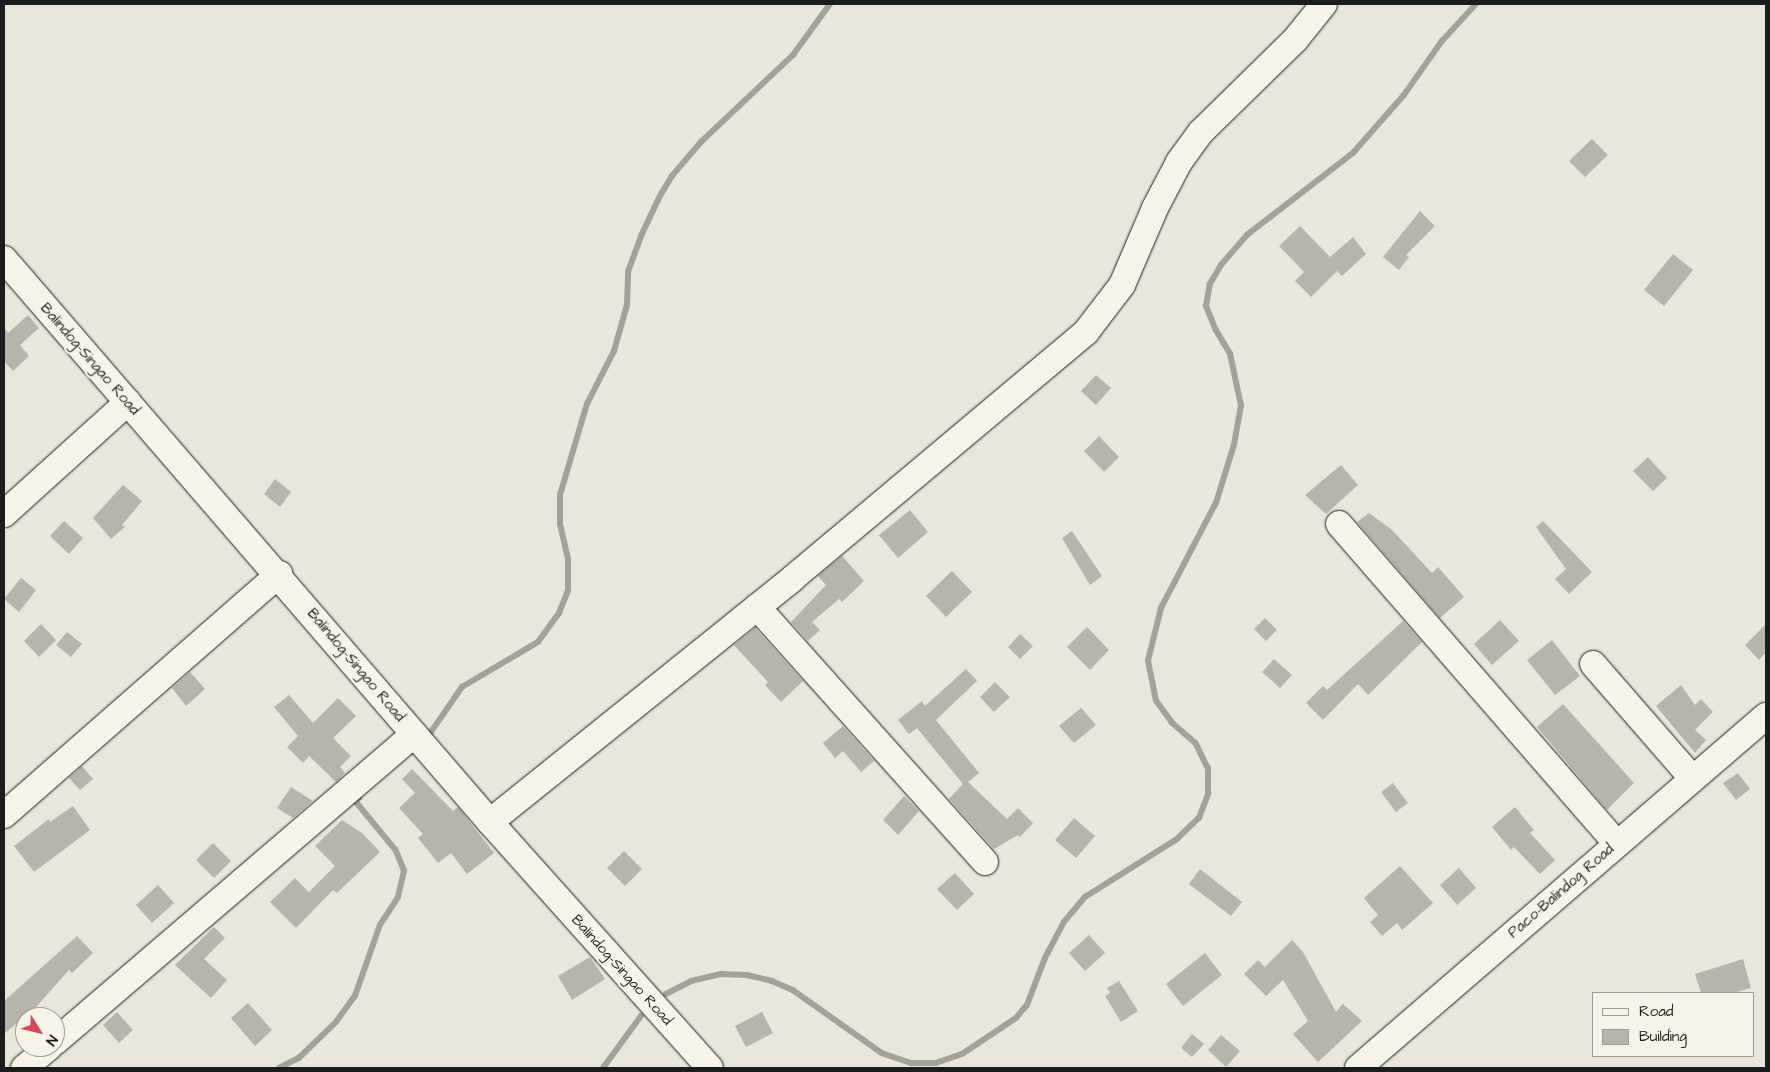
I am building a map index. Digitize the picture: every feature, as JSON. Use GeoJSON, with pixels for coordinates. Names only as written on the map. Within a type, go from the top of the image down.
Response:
{"type":"FeatureCollection","features":[{"type":"Feature","properties":{"kind":"street"},"geometry":{"type":"LineString","coordinates":[[490,822],[757,606],[1086,332],[1122,285],[1159,200],[1179,162],[1200,132],[1295,40],[1324,4]]}},
{"type":"Feature","properties":{"kind":"street","name":"Balindog-Singao Road"},"geometry":{"type":"LineString","coordinates":[[4,260],[279,574],[490,822],[710,1068]]}},
{"type":"Feature","properties":{"kind":"street"},"geometry":{"type":"LineString","coordinates":[[4,514],[128,402]]}},
{"type":"Feature","properties":{"kind":"street"},"geometry":{"type":"LineString","coordinates":[[1339,524],[1616,843]]}},
{"type":"Feature","properties":{"kind":"street"},"geometry":{"type":"LineString","coordinates":[[4,815],[279,574]]}},
{"type":"Feature","properties":{"kind":"street"},"geometry":{"type":"LineString","coordinates":[[757,606],[985,862]]}},
{"type":"Feature","properties":{"kind":"street"},"geometry":{"type":"LineString","coordinates":[[1593,664],[1692,778]]}},
{"type":"Feature","properties":{"kind":"street","name":"Paco-Balindog Road"},"geometry":{"type":"LineString","coordinates":[[1358,1068],[1616,843],[1766,716]]}},
{"type":"Feature","properties":{"kind":"street"},"geometry":{"type":"LineString","coordinates":[[65,1033],[414,734]]}},
{"type":"Feature","properties":{"kind":"street"},"geometry":{"type":"LineString","coordinates":[[24,1068],[37,1057]]}},
{"type":"Feature","properties":{"kind":"building"},"geometry":{"type":"Polygon","coordinates":[[[1592,139],[1608,155],[1585,177],[1569,161],[1592,139]]]}},
{"type":"Feature","properties":{"kind":"building"},"geometry":{"type":"Polygon","coordinates":[[[1420,211],[1435,226],[1406,255],[1409,257],[1399,270],[1383,257],[1420,211]]]}},
{"type":"Feature","properties":{"kind":"building"},"geometry":{"type":"Polygon","coordinates":[[[1300,226],[1330,257],[1353,237],[1366,254],[1342,276],[1337,271],[1311,297],[1295,281],[1304,272],[1279,246],[1300,226]]]}},
{"type":"Feature","properties":{"kind":"building"},"geometry":{"type":"Polygon","coordinates":[[[1673,254],[1693,270],[1664,306],[1644,290],[1673,254]]]}},
{"type":"Feature","properties":{"kind":"building"},"geometry":{"type":"Polygon","coordinates":[[[28,315],[39,328],[20,345],[29,356],[13,371],[4,361],[4,327],[8,333],[28,315]]]}},
{"type":"Feature","properties":{"kind":"building"},"geometry":{"type":"Polygon","coordinates":[[[1096,375],[1111,388],[1096,405],[1081,391],[1096,375]]]}},
{"type":"Feature","properties":{"kind":"building"},"geometry":{"type":"Polygon","coordinates":[[[1099,436],[1119,457],[1104,472],[1084,451],[1099,436]]]}},
{"type":"Feature","properties":{"kind":"building"},"geometry":{"type":"Polygon","coordinates":[[[1648,457],[1667,478],[1653,491],[1633,471],[1648,457]]]}},
{"type":"Feature","properties":{"kind":"building"},"geometry":{"type":"Polygon","coordinates":[[[1341,465],[1358,485],[1326,514],[1305,495],[1341,465]]]}},
{"type":"Feature","properties":{"kind":"building"},"geometry":{"type":"Polygon","coordinates":[[[275,479],[291,492],[280,507],[264,494],[275,479]]]}},
{"type":"Feature","properties":{"kind":"building"},"geometry":{"type":"Polygon","coordinates":[[[123,485],[142,501],[122,525],[125,527],[111,539],[93,518],[123,485]]]}},
{"type":"Feature","properties":{"kind":"building"},"geometry":{"type":"Polygon","coordinates":[[[910,510],[928,532],[898,558],[879,535],[910,510]]]}},
{"type":"Feature","properties":{"kind":"building"},"geometry":{"type":"Polygon","coordinates":[[[1369,513],[1392,530],[1432,573],[1438,567],[1464,597],[1440,618],[1357,522],[1369,513]]]}},
{"type":"Feature","properties":{"kind":"building"},"geometry":{"type":"Polygon","coordinates":[[[64,521],[83,538],[69,554],[50,536],[64,521]]]}},
{"type":"Feature","properties":{"kind":"building"},"geometry":{"type":"Polygon","coordinates":[[[1543,521],[1592,572],[1569,594],[1555,579],[1566,569],[1536,527],[1543,521]]]}},
{"type":"Feature","properties":{"kind":"building"},"geometry":{"type":"Polygon","coordinates":[[[1072,531],[1102,576],[1090,585],[1062,538],[1072,531]]]}},
{"type":"Feature","properties":{"kind":"building"},"geometry":{"type":"Polygon","coordinates":[[[842,556],[864,581],[842,602],[839,599],[812,622],[820,630],[808,641],[791,622],[826,585],[818,576],[842,556]]]}},
{"type":"Feature","properties":{"kind":"building"},"geometry":{"type":"Polygon","coordinates":[[[952,571],[972,592],[946,617],[926,596],[952,571]]]}},
{"type":"Feature","properties":{"kind":"building"},"geometry":{"type":"Polygon","coordinates":[[[21,578],[36,590],[19,612],[4,599],[21,578]]]}},
{"type":"Feature","properties":{"kind":"building"},"geometry":{"type":"Polygon","coordinates":[[[1265,618],[1277,630],[1266,641],[1254,629],[1265,618]]]}},
{"type":"Feature","properties":{"kind":"building"},"geometry":{"type":"Polygon","coordinates":[[[1500,620],[1519,641],[1492,665],[1474,644],[1500,620]]]}},
{"type":"Feature","properties":{"kind":"building"},"geometry":{"type":"Polygon","coordinates":[[[1403,621],[1422,642],[1368,695],[1358,684],[1323,720],[1306,703],[1323,686],[1327,690],[1403,621]]]}},
{"type":"Feature","properties":{"kind":"building"},"geometry":{"type":"Polygon","coordinates":[[[41,624],[56,640],[39,657],[24,641],[41,624]]]}},
{"type":"Feature","properties":{"kind":"building"},"geometry":{"type":"Polygon","coordinates":[[[1766,624],[1766,652],[1759,660],[1745,645],[1766,624]]]}},
{"type":"Feature","properties":{"kind":"building"},"geometry":{"type":"Polygon","coordinates":[[[1087,627],[1109,650],[1090,670],[1067,647],[1087,627]]]}},
{"type":"Feature","properties":{"kind":"building"},"geometry":{"type":"Polygon","coordinates":[[[755,628],[803,681],[781,702],[765,685],[768,682],[734,645],[755,628]]]}},
{"type":"Feature","properties":{"kind":"building"},"geometry":{"type":"Polygon","coordinates":[[[67,632],[82,644],[71,657],[56,645],[67,632]]]}},
{"type":"Feature","properties":{"kind":"building"},"geometry":{"type":"Polygon","coordinates":[[[1020,634],[1033,646],[1020,659],[1008,647],[1020,634]]]}},
{"type":"Feature","properties":{"kind":"building"},"geometry":{"type":"Polygon","coordinates":[[[1552,640],[1580,676],[1555,695],[1527,660],[1552,640]]]}},
{"type":"Feature","properties":{"kind":"building"},"geometry":{"type":"Polygon","coordinates":[[[1274,659],[1292,675],[1280,688],[1262,672],[1274,659]]]}},
{"type":"Feature","properties":{"kind":"building"},"geometry":{"type":"Polygon","coordinates":[[[966,669],[977,681],[936,720],[979,773],[968,782],[1007,819],[1018,808],[1033,823],[1020,837],[1018,835],[994,849],[949,799],[963,784],[917,728],[909,734],[898,720],[922,701],[925,706],[966,669]]]}},
{"type":"Feature","properties":{"kind":"building"},"geometry":{"type":"Polygon","coordinates":[[[190,672],[205,689],[186,706],[172,688],[190,672]]]}},
{"type":"Feature","properties":{"kind":"building"},"geometry":{"type":"Polygon","coordinates":[[[995,682],[1010,697],[994,712],[980,697],[995,682]]]}},
{"type":"Feature","properties":{"kind":"building"},"geometry":{"type":"Polygon","coordinates":[[[1681,685],[1695,705],[1701,699],[1713,712],[1695,730],[1706,740],[1695,753],[1656,706],[1681,685]]]}},
{"type":"Feature","properties":{"kind":"building"},"geometry":{"type":"Polygon","coordinates":[[[289,695],[313,723],[338,698],[356,716],[333,738],[351,756],[340,767],[345,773],[336,782],[309,756],[303,763],[287,747],[298,736],[274,707],[289,695]]]}},
{"type":"Feature","properties":{"kind":"building"},"geometry":{"type":"Polygon","coordinates":[[[1563,704],[1634,783],[1607,810],[1537,727],[1563,704]]]}},
{"type":"Feature","properties":{"kind":"building"},"geometry":{"type":"Polygon","coordinates":[[[1081,708],[1096,725],[1074,743],[1059,726],[1081,708]]]}},
{"type":"Feature","properties":{"kind":"building"},"geometry":{"type":"Polygon","coordinates":[[[843,726],[874,761],[861,772],[843,751],[835,758],[823,743],[843,726]]]}},
{"type":"Feature","properties":{"kind":"building"},"geometry":{"type":"Polygon","coordinates":[[[82,766],[93,779],[80,790],[69,778],[82,766]]]}},
{"type":"Feature","properties":{"kind":"building"},"geometry":{"type":"Polygon","coordinates":[[[412,769],[453,811],[458,807],[494,853],[467,874],[451,853],[438,863],[418,838],[423,834],[399,808],[415,793],[402,779],[412,769]]]}},
{"type":"Feature","properties":{"kind":"building"},"geometry":{"type":"Polygon","coordinates":[[[1738,773],[1750,789],[1736,800],[1723,783],[1738,773]]]}},
{"type":"Feature","properties":{"kind":"building"},"geometry":{"type":"Polygon","coordinates":[[[1393,783],[1408,803],[1396,812],[1381,792],[1393,783]]]}},
{"type":"Feature","properties":{"kind":"building"},"geometry":{"type":"Polygon","coordinates":[[[291,787],[313,801],[293,818],[277,808],[291,787]]]}},
{"type":"Feature","properties":{"kind":"building"},"geometry":{"type":"Polygon","coordinates":[[[904,796],[919,811],[898,835],[883,820],[904,796]]]}},
{"type":"Feature","properties":{"kind":"building"},"geometry":{"type":"Polygon","coordinates":[[[73,806],[90,830],[34,872],[14,846],[49,819],[50,822],[73,806]]]}},
{"type":"Feature","properties":{"kind":"building"},"geometry":{"type":"Polygon","coordinates":[[[1515,807],[1534,830],[1530,833],[1555,860],[1540,874],[1514,847],[1511,850],[1492,827],[1515,807]]]}},
{"type":"Feature","properties":{"kind":"building"},"geometry":{"type":"Polygon","coordinates":[[[1074,818],[1095,836],[1076,858],[1055,840],[1074,818]]]}},
{"type":"Feature","properties":{"kind":"building"},"geometry":{"type":"Polygon","coordinates":[[[342,820],[362,833],[380,852],[337,893],[333,890],[296,928],[270,902],[295,878],[309,892],[335,866],[315,846],[342,820]]]}},
{"type":"Feature","properties":{"kind":"building"},"geometry":{"type":"Polygon","coordinates":[[[213,843],[231,861],[214,878],[196,860],[213,843]]]}},
{"type":"Feature","properties":{"kind":"building"},"geometry":{"type":"Polygon","coordinates":[[[624,851],[642,869],[625,886],[607,868],[624,851]]]}},
{"type":"Feature","properties":{"kind":"building"},"geometry":{"type":"Polygon","coordinates":[[[1400,866],[1433,903],[1402,930],[1397,923],[1382,936],[1370,922],[1378,915],[1364,898],[1400,866]]]}},
{"type":"Feature","properties":{"kind":"building"},"geometry":{"type":"Polygon","coordinates":[[[1459,868],[1476,888],[1457,905],[1440,885],[1459,868]]]}},
{"type":"Feature","properties":{"kind":"building"},"geometry":{"type":"Polygon","coordinates":[[[1200,869],[1242,902],[1231,916],[1189,884],[1200,869]]]}},
{"type":"Feature","properties":{"kind":"building"},"geometry":{"type":"Polygon","coordinates":[[[955,873],[974,894],[957,910],[937,889],[955,873]]]}},
{"type":"Feature","properties":{"kind":"building"},"geometry":{"type":"Polygon","coordinates":[[[158,885],[174,903],[152,923],[136,905],[158,885]]]}},
{"type":"Feature","properties":{"kind":"building"},"geometry":{"type":"Polygon","coordinates":[[[214,927],[225,938],[204,959],[227,980],[211,998],[175,965],[214,927]]]}},
{"type":"Feature","properties":{"kind":"building"},"geometry":{"type":"Polygon","coordinates":[[[1089,935],[1105,953],[1085,971],[1069,953],[1089,935]]]}},
{"type":"Feature","properties":{"kind":"building"},"geometry":{"type":"Polygon","coordinates":[[[77,936],[93,953],[72,973],[69,970],[36,1007],[15,1007],[15,1025],[4,1034],[4,1001],[77,936]]]}},
{"type":"Feature","properties":{"kind":"building"},"geometry":{"type":"Polygon","coordinates":[[[1292,940],[1303,952],[1336,1012],[1343,1004],[1362,1021],[1318,1062],[1293,1034],[1308,1021],[1283,980],[1266,996],[1244,974],[1258,960],[1265,967],[1292,940]]]}},
{"type":"Feature","properties":{"kind":"building"},"geometry":{"type":"Polygon","coordinates":[[[1205,953],[1222,975],[1183,1006],[1166,984],[1205,953]]]}},
{"type":"Feature","properties":{"kind":"building"},"geometry":{"type":"Polygon","coordinates":[[[590,957],[605,979],[572,1000],[558,976],[590,957]]]}},
{"type":"Feature","properties":{"kind":"building"},"geometry":{"type":"Polygon","coordinates":[[[1743,959],[1751,988],[1737,992],[1701,992],[1695,974],[1743,959]]]}},
{"type":"Feature","properties":{"kind":"building"},"geometry":{"type":"Polygon","coordinates":[[[1119,981],[1138,1011],[1121,1022],[1105,996],[1110,993],[1107,988],[1119,981]]]}},
{"type":"Feature","properties":{"kind":"building"},"geometry":{"type":"Polygon","coordinates":[[[248,1003],[272,1030],[255,1046],[231,1018],[248,1003]]]}},
{"type":"Feature","properties":{"kind":"building"},"geometry":{"type":"Polygon","coordinates":[[[117,1012],[133,1030],[119,1043],[103,1025],[117,1012]]]}},
{"type":"Feature","properties":{"kind":"building"},"geometry":{"type":"Polygon","coordinates":[[[762,1012],[773,1033],[746,1047],[735,1026],[762,1012]]]}},
{"type":"Feature","properties":{"kind":"building"},"geometry":{"type":"Polygon","coordinates":[[[1192,1034],[1204,1044],[1192,1057],[1181,1048],[1192,1034]]]}},
{"type":"Feature","properties":{"kind":"building"},"geometry":{"type":"Polygon","coordinates":[[[1221,1035],[1240,1051],[1226,1067],[1208,1050],[1221,1035]]]}},
{"type":"Feature","properties":{"kind":"waterway"},"geometry":{"type":"LineString","coordinates":[[429,735],[462,687],[538,642],[559,613],[568,591],[568,559],[560,525],[560,495],[587,404],[614,351],[627,305],[628,272],[641,236],[660,196],[672,176],[701,142],[793,55],[830,4]]}},
{"type":"Feature","properties":{"kind":"waterway"},"geometry":{"type":"LineString","coordinates":[[666,994],[691,981],[721,974],[747,975],[772,981],[793,990],[882,1053],[911,1063],[936,1063],[962,1054],[1016,1018],[1027,1005],[1045,958],[1064,922],[1085,897],[1177,839],[1199,818],[1208,794],[1208,769],[1196,744],[1172,723],[1156,701],[1148,661],[1161,608],[1216,503],[1234,445],[1241,406],[1230,354],[1216,331],[1206,306],[1210,284],[1221,265],[1247,235],[1353,153],[1404,95],[1442,41],[1476,4]]}},
{"type":"Feature","properties":{"kind":"waterway"},"geometry":{"type":"LineString","coordinates":[[279,1068],[299,1058],[336,1022],[355,996],[380,925],[398,897],[404,871],[396,851],[355,801],[359,798]]}},
{"type":"Feature","properties":{"kind":"waterway"},"geometry":{"type":"LineString","coordinates":[[603,1068],[641,1016]]}}]}
